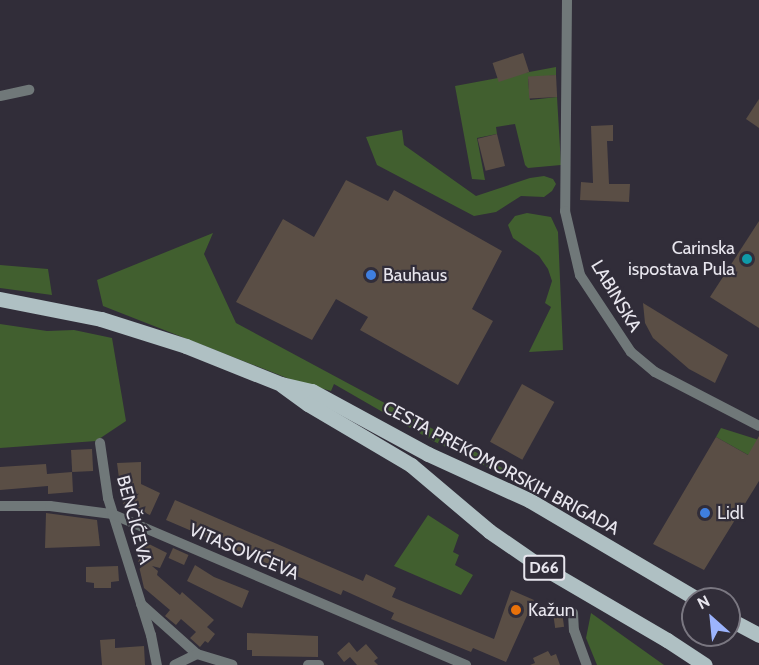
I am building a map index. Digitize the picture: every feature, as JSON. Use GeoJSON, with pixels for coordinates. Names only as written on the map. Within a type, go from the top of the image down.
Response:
{"type":"FeatureCollection","features":[{"type":"Feature","properties":{"kind":"main road","name":"CESTA PREKOMORSKIH BRIGADA"},"geometry":{"type":"LineString","coordinates":[[0,299],[32,303],[101,319],[186,346],[281,384],[312,391],[428,454],[528,500],[681,590]]}},
{"type":"Feature","properties":{"kind":"main road","name":"CESTA PREKOMORSKIH BRIGADA"},"geometry":{"type":"LineString","coordinates":[[281,384],[308,404],[411,465],[489,531],[537,564],[691,659]]}},
{"type":"Feature","properties":{"kind":"main road"},"geometry":{"type":"LineString","coordinates":[[741,625],[759,635]]}},
{"type":"Feature","properties":{"kind":"main road","name":"D66"},"geometry":{"type":"LineString","coordinates":[[691,659],[705,665]]}},
{"type":"Feature","properties":{"kind":"street","name":"LABINSKA"},"geometry":{"type":"LineString","coordinates":[[567,0],[565,211],[580,275],[631,352],[655,372],[759,426]]}},
{"type":"Feature","properties":{"kind":"street"},"geometry":{"type":"LineString","coordinates":[[0,96],[29,90]]}},
{"type":"Feature","properties":{"kind":"street","name":"BENČIĆEVA"},"geometry":{"type":"LineString","coordinates":[[100,442],[112,514],[141,604],[157,665]]}},
{"type":"Feature","properties":{"kind":"street","name":"VITASOVIĆEVA"},"geometry":{"type":"LineString","coordinates":[[0,506],[50,506],[112,514],[466,665]]}},
{"type":"Feature","properties":{"kind":"street"},"geometry":{"type":"LineString","coordinates":[[141,604],[197,654],[232,665]]}},
{"type":"Feature","properties":{"kind":"street"},"geometry":{"type":"LineString","coordinates":[[573,613],[574,630],[587,665]]}},
{"type":"Feature","properties":{"kind":"street"},"geometry":{"type":"LineString","coordinates":[[174,665],[197,654]]}},
{"type":"Feature","properties":{"kind":"street"},"geometry":{"type":"LineString","coordinates":[[308,665],[319,665]]}},
{"type":"Feature","properties":{"kind":"green space"},"geometry":{"type":"Polygon","coordinates":[[[556,67],[556,75],[528,79],[530,100],[557,97],[561,165],[528,168],[525,165],[515,124],[496,127],[497,134],[477,138],[485,180],[472,179],[455,86],[556,67]]]}},
{"type":"Feature","properties":{"kind":"green space"},"geometry":{"type":"Polygon","coordinates":[[[402,130],[404,145],[476,196],[530,178],[544,176],[553,179],[556,184],[552,191],[544,197],[521,196],[496,212],[474,216],[377,165],[366,137],[402,130]]]}},
{"type":"Feature","properties":{"kind":"green space"},"geometry":{"type":"Polygon","coordinates":[[[527,213],[551,217],[558,232],[563,350],[529,352],[551,307],[545,303],[552,281],[548,269],[539,256],[513,238],[508,225],[515,216],[527,213]]]}},
{"type":"Feature","properties":{"kind":"green space"},"geometry":{"type":"Polygon","coordinates":[[[213,233],[204,254],[236,323],[474,451],[527,483],[525,485],[433,441],[334,384],[331,391],[292,380],[103,306],[97,280],[213,233]]]}},
{"type":"Feature","properties":{"kind":"green space"},"geometry":{"type":"Polygon","coordinates":[[[0,265],[48,269],[52,295],[0,288],[0,265]]]}},
{"type":"Feature","properties":{"kind":"green space"},"geometry":{"type":"Polygon","coordinates":[[[0,324],[47,331],[74,330],[112,338],[126,421],[96,441],[0,448],[0,324]]]}},
{"type":"Feature","properties":{"kind":"green space"},"geometry":{"type":"Polygon","coordinates":[[[721,428],[759,440],[759,461],[716,437],[721,428]]]}},
{"type":"Feature","properties":{"kind":"green space"},"geometry":{"type":"Polygon","coordinates":[[[428,515],[459,535],[453,552],[459,555],[455,565],[473,575],[461,595],[394,566],[428,515]]]}},
{"type":"Feature","properties":{"kind":"green space"},"geometry":{"type":"Polygon","coordinates":[[[591,613],[664,665],[597,665],[586,638],[591,613]]]}},
{"type":"Feature","properties":{"kind":"building"},"geometry":{"type":"Polygon","coordinates":[[[523,53],[529,72],[499,82],[493,63],[523,53]]]}},
{"type":"Feature","properties":{"kind":"building"},"geometry":{"type":"Polygon","coordinates":[[[556,75],[557,97],[529,98],[528,76],[556,75]]]}},
{"type":"Feature","properties":{"kind":"building"},"geometry":{"type":"Polygon","coordinates":[[[759,99],[759,128],[746,119],[759,99]]]}},
{"type":"Feature","properties":{"kind":"building"},"geometry":{"type":"Polygon","coordinates":[[[613,125],[613,141],[607,141],[609,184],[630,184],[629,202],[580,200],[581,182],[593,183],[591,126],[613,125]]]}},
{"type":"Feature","properties":{"kind":"building"},"geometry":{"type":"Polygon","coordinates":[[[497,134],[505,166],[486,171],[478,139],[497,134]]]}},
{"type":"Feature","properties":{"kind":"building","name":"Bauhaus"},"geometry":{"type":"Polygon","coordinates":[[[346,180],[388,201],[394,190],[502,251],[472,309],[493,321],[458,385],[360,330],[368,317],[336,299],[312,340],[236,302],[283,219],[314,237],[346,180]]]}},
{"type":"Feature","properties":{"kind":"building","name":"Carinska ispostava Pula"},"geometry":{"type":"Polygon","coordinates":[[[759,221],[759,328],[710,297],[759,221]]]}},
{"type":"Feature","properties":{"kind":"building"},"geometry":{"type":"Polygon","coordinates":[[[643,303],[728,355],[715,383],[689,369],[653,338],[645,323],[643,303]]]}},
{"type":"Feature","properties":{"kind":"building"},"geometry":{"type":"Polygon","coordinates":[[[522,384],[554,402],[522,460],[490,442],[522,384]]]}},
{"type":"Feature","properties":{"kind":"building","name":"Lidl"},"geometry":{"type":"Polygon","coordinates":[[[759,436],[759,481],[704,570],[653,544],[716,437],[748,455],[759,436]]]}},
{"type":"Feature","properties":{"kind":"building"},"geometry":{"type":"Polygon","coordinates":[[[92,449],[93,471],[72,472],[71,450],[92,449]]]}},
{"type":"Feature","properties":{"kind":"building"},"geometry":{"type":"Polygon","coordinates":[[[141,462],[141,484],[160,493],[150,515],[123,504],[130,488],[120,486],[117,463],[141,462]]]}},
{"type":"Feature","properties":{"kind":"building"},"geometry":{"type":"Polygon","coordinates":[[[46,464],[47,474],[72,472],[73,492],[48,494],[48,486],[0,490],[0,467],[46,464]]]}},
{"type":"Feature","properties":{"kind":"building"},"geometry":{"type":"Polygon","coordinates":[[[175,500],[363,581],[366,574],[396,588],[392,597],[494,639],[511,590],[534,600],[506,662],[473,648],[471,652],[391,619],[394,613],[343,590],[341,595],[166,520],[175,500]]]}},
{"type":"Feature","properties":{"kind":"building"},"geometry":{"type":"Polygon","coordinates":[[[46,513],[97,520],[100,546],[45,548],[46,513]]]}},
{"type":"Feature","properties":{"kind":"building"},"geometry":{"type":"Polygon","coordinates":[[[147,543],[167,553],[160,568],[152,566],[158,571],[157,575],[180,595],[182,592],[214,620],[207,627],[215,634],[208,643],[205,641],[200,647],[190,638],[196,632],[181,619],[176,625],[165,616],[170,610],[144,588],[138,562],[147,543]]]}},
{"type":"Feature","properties":{"kind":"building"},"geometry":{"type":"Polygon","coordinates":[[[173,548],[189,555],[184,565],[169,558],[173,548]]]}},
{"type":"Feature","properties":{"kind":"building"},"geometry":{"type":"Polygon","coordinates":[[[195,565],[214,577],[249,591],[242,608],[187,581],[195,565]]]}},
{"type":"Feature","properties":{"kind":"building"},"geometry":{"type":"Polygon","coordinates":[[[118,566],[119,581],[111,582],[111,588],[94,588],[94,583],[86,582],[86,567],[118,566]]]}},
{"type":"Feature","properties":{"kind":"building"},"geometry":{"type":"Polygon","coordinates":[[[562,612],[564,627],[555,628],[553,613],[562,612]]]}},
{"type":"Feature","properties":{"kind":"building"},"geometry":{"type":"Polygon","coordinates":[[[247,633],[318,636],[318,657],[252,656],[252,650],[247,650],[247,633]]]}},
{"type":"Feature","properties":{"kind":"building"},"geometry":{"type":"Polygon","coordinates":[[[115,639],[115,648],[144,646],[145,665],[102,665],[100,640],[115,639]]]}},
{"type":"Feature","properties":{"kind":"building"},"geometry":{"type":"Polygon","coordinates":[[[349,642],[357,652],[366,644],[378,658],[374,661],[378,665],[357,665],[350,657],[344,662],[337,653],[349,642]]]}},
{"type":"Feature","properties":{"kind":"building"},"geometry":{"type":"Polygon","coordinates":[[[548,651],[551,656],[556,654],[560,665],[530,665],[535,663],[533,658],[548,651]]]}},
{"type":"Feature","properties":{"kind":"place","name":"Carinska ispostava Pula"},"geometry":{"type":"Point","coordinates":[747,259]}},
{"type":"Feature","properties":{"kind":"place","name":"Bauhaus"},"geometry":{"type":"Point","coordinates":[371,275]}},
{"type":"Feature","properties":{"kind":"place","name":"Lidl"},"geometry":{"type":"Point","coordinates":[705,513]}},
{"type":"Feature","properties":{"kind":"place","name":"Kažun"},"geometry":{"type":"Point","coordinates":[516,610]}}]}
